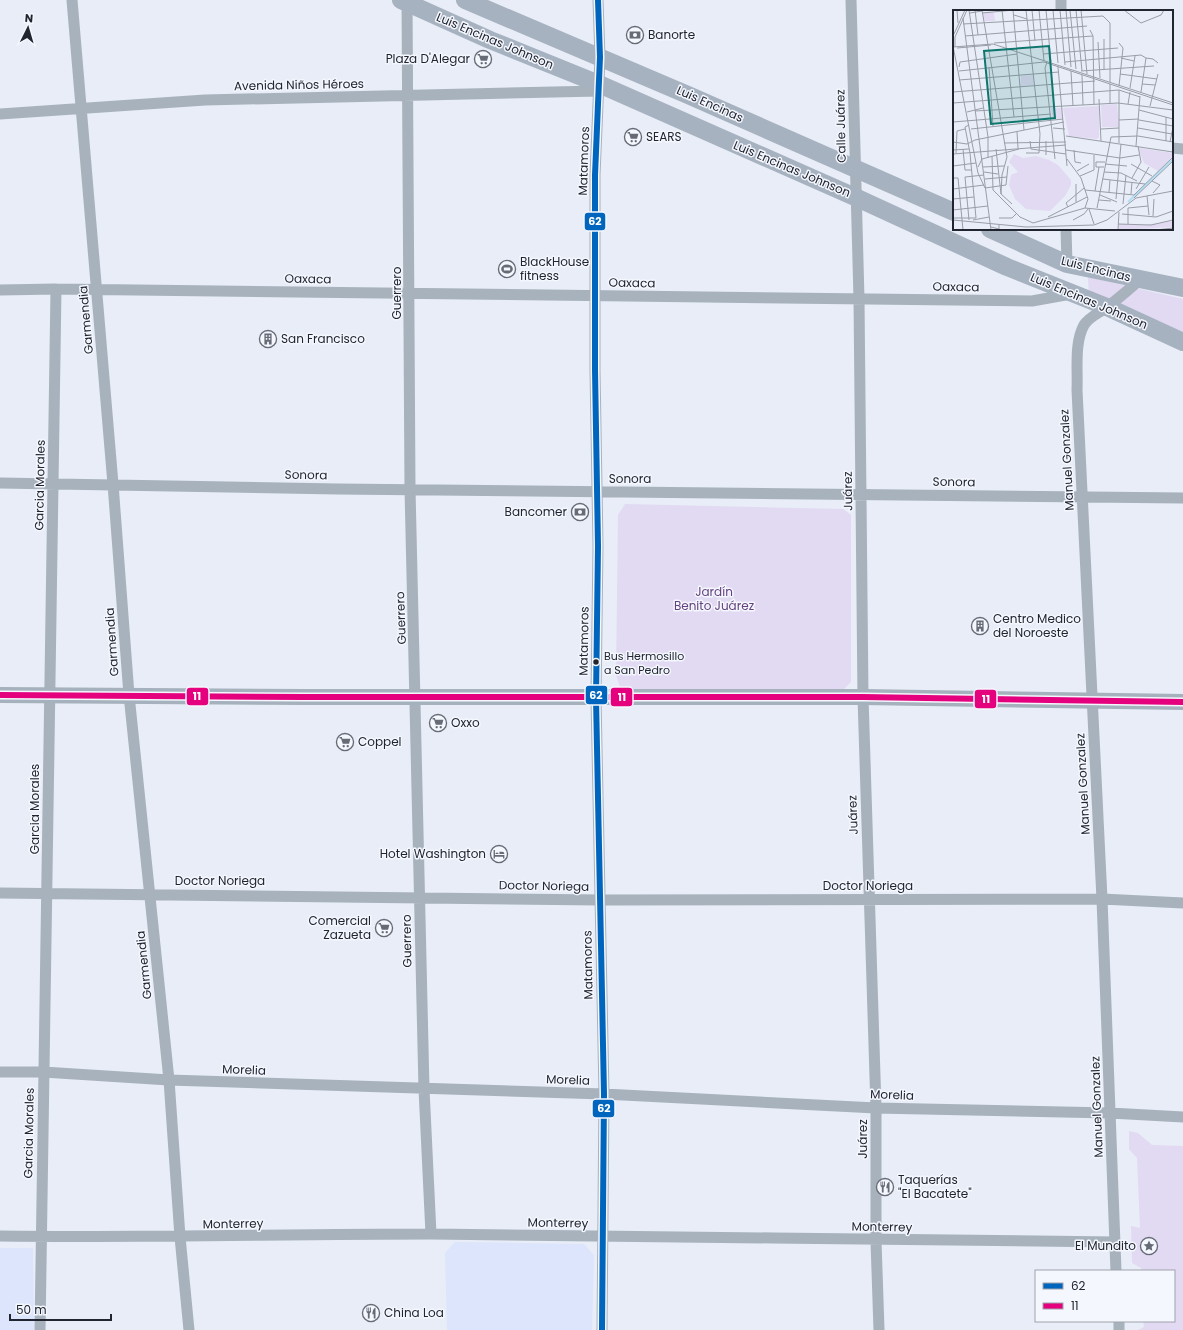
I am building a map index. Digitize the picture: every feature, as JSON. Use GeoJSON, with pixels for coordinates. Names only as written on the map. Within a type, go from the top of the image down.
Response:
{"type":"FeatureCollection","features":[{"type":"Feature","properties":{"kind":"main road","name":"Luis Encinas"},"geometry":{"type":"LineString","coordinates":[[465,0],[600,57],[953,212]]}},
{"type":"Feature","properties":{"kind":"main road","name":"Luis Encinas Johnson"},"geometry":{"type":"LineString","coordinates":[[405,1],[490,40],[855,196],[936,235],[1183,342]]}},
{"type":"Feature","properties":{"kind":"main road","name":"Luis Encinas"},"geometry":{"type":"LineString","coordinates":[[992,230],[1067,264],[1183,288]]}},
{"type":"Feature","properties":{"kind":"main road"},"geometry":{"type":"LineString","coordinates":[[0,695],[596,698],[862,697],[1183,702]]}},
{"type":"Feature","properties":{"kind":"street","name":"Garmendia"},"geometry":{"type":"LineString","coordinates":[[72,0],[113,484],[129,695],[169,1080],[180,1237],[189,1330]]}},
{"type":"Feature","properties":{"kind":"street","name":"Matamoros"},"geometry":{"type":"LineString","coordinates":[[598,0],[600,57],[595,175],[598,492],[596,698],[604,1094],[602,1330]]}},
{"type":"Feature","properties":{"kind":"street","name":"Calle Juárez"},"geometry":{"type":"LineString","coordinates":[[851,0],[854,168],[859,299]]}},
{"type":"Feature","properties":{"kind":"street","name":"Guerrero"},"geometry":{"type":"LineString","coordinates":[[405,1],[410,294],[410,489],[424,1089],[430,1234]]}},
{"type":"Feature","properties":{"kind":"street","name":"Avenida Niños Héroes"},"geometry":{"type":"LineString","coordinates":[[0,114],[213,100],[407,96],[599,87]]}},
{"type":"Feature","properties":{"kind":"street"},"geometry":{"type":"LineString","coordinates":[[1173,148],[1183,149]]}},
{"type":"Feature","properties":{"kind":"street"},"geometry":{"type":"LineString","coordinates":[[1066,230],[1067,264]]}},
{"type":"Feature","properties":{"kind":"street","name":"Manuel Gonzalez"},"geometry":{"type":"LineString","coordinates":[[1116,1270],[1102,900],[1091,701],[1077,390],[1080,340],[1084,325],[1092,316],[1107,308],[1140,280]]}},
{"type":"Feature","properties":{"kind":"street","name":"Garcia Morales"},"geometry":{"type":"LineString","coordinates":[[40,1330],[43,1072],[48,893],[49,695],[56,289]]}},
{"type":"Feature","properties":{"kind":"street","name":"Oaxaca"},"geometry":{"type":"LineString","coordinates":[[0,290],[96,289],[1032,301],[1071,294]]}},
{"type":"Feature","properties":{"kind":"street","name":"Juárez"},"geometry":{"type":"LineString","coordinates":[[859,299],[862,494],[862,697],[876,1108],[876,1241],[879,1330]]}},
{"type":"Feature","properties":{"kind":"street","name":"Sonora"},"geometry":{"type":"LineString","coordinates":[[0,483],[598,492],[1183,498]]}},
{"type":"Feature","properties":{"kind":"street","name":"Doctor Noriega"},"geometry":{"type":"LineString","coordinates":[[0,893],[419,896],[600,900],[1102,900],[1183,903]]}},
{"type":"Feature","properties":{"kind":"street","name":"Morelia"},"geometry":{"type":"LineString","coordinates":[[0,1072],[43,1072],[169,1080],[604,1094],[876,1108],[1110,1113],[1183,1117]]}},
{"type":"Feature","properties":{"kind":"street","name":"Monterrey"},"geometry":{"type":"LineString","coordinates":[[0,1236],[180,1237],[430,1234],[876,1241],[1115,1242]]}},
{"type":"Feature","properties":{"kind":"shaded area"},"geometry":{"type":"Polygon","coordinates":[[[455,1242],[584,1244],[594,1255],[592,1330],[447,1330],[445,1253],[455,1242]]]}},
{"type":"Feature","properties":{"kind":"shaded area"},"geometry":{"type":"Polygon","coordinates":[[[0,1248],[33,1248],[34,1330],[0,1330],[0,1248]]]}},
{"type":"Feature","properties":{"kind":"green space"},"geometry":{"type":"Polygon","coordinates":[[[1088,277],[1183,299],[1183,333],[1089,296],[1088,277]]]}},
{"type":"Feature","properties":{"kind":"green space","name":"Jardín Benito Juárez"},"geometry":{"type":"Polygon","coordinates":[[[625,504],[843,509],[851,515],[851,682],[842,691],[630,691],[620,687],[616,675],[618,515],[625,504]]]}},
{"type":"Feature","properties":{"kind":"green space"},"geometry":{"type":"Polygon","coordinates":[[[1129,1131],[1138,1133],[1152,1145],[1183,1146],[1183,1330],[1138,1330],[1144,1327],[1143,1322],[1175,1322],[1175,1270],[1141,1270],[1141,1268],[1132,1263],[1131,1226],[1140,1228],[1137,1158],[1129,1149],[1129,1131]]]}},
{"type":"Feature","properties":{"kind":"transit line","name":"62"},"geometry":{"type":"LineString","coordinates":[[598,0],[600,57],[595,175],[595,370],[598,546],[596,698],[604,1094],[602,1330]]}},
{"type":"Feature","properties":{"kind":"transit line","name":"11"},"geometry":{"type":"LineString","coordinates":[[0,695],[304,697],[863,697],[1183,702]]}},
{"type":"Feature","properties":{"kind":"place","name":"Banorte"},"geometry":{"type":"Point","coordinates":[635,35]}},
{"type":"Feature","properties":{"kind":"place","name":"Plaza D'Alegar"},"geometry":{"type":"Point","coordinates":[483,59]}},
{"type":"Feature","properties":{"kind":"place","name":"SEARS"},"geometry":{"type":"Point","coordinates":[633,137]}},
{"type":"Feature","properties":{"kind":"place","name":"BlackHouse fitness"},"geometry":{"type":"Point","coordinates":[507,269]}},
{"type":"Feature","properties":{"kind":"place","name":"San Francisco"},"geometry":{"type":"Point","coordinates":[268,339]}},
{"type":"Feature","properties":{"kind":"place","name":"Bancomer"},"geometry":{"type":"Point","coordinates":[580,512]}},
{"type":"Feature","properties":{"kind":"place","name":"Centro Medico del Noroeste"},"geometry":{"type":"Point","coordinates":[980,626]}},
{"type":"Feature","properties":{"kind":"place","name":"Bus Hermosillo a San Pedro"},"geometry":{"type":"Point","coordinates":[596,662]}},
{"type":"Feature","properties":{"kind":"place","name":"Oxxo"},"geometry":{"type":"Point","coordinates":[438,723]}},
{"type":"Feature","properties":{"kind":"place","name":"Coppel"},"geometry":{"type":"Point","coordinates":[345,742]}},
{"type":"Feature","properties":{"kind":"place","name":"Hotel Washington"},"geometry":{"type":"Point","coordinates":[499,854]}},
{"type":"Feature","properties":{"kind":"place","name":"Comercial Zazueta"},"geometry":{"type":"Point","coordinates":[384,928]}},
{"type":"Feature","properties":{"kind":"place","name":"Taquerías \"El Bacatete\""},"geometry":{"type":"Point","coordinates":[885,1187]}},
{"type":"Feature","properties":{"kind":"place","name":"El Mundito"},"geometry":{"type":"Point","coordinates":[1149,1246]}},
{"type":"Feature","properties":{"kind":"place","name":"China Loa"},"geometry":{"type":"Point","coordinates":[371,1313]}}]}
